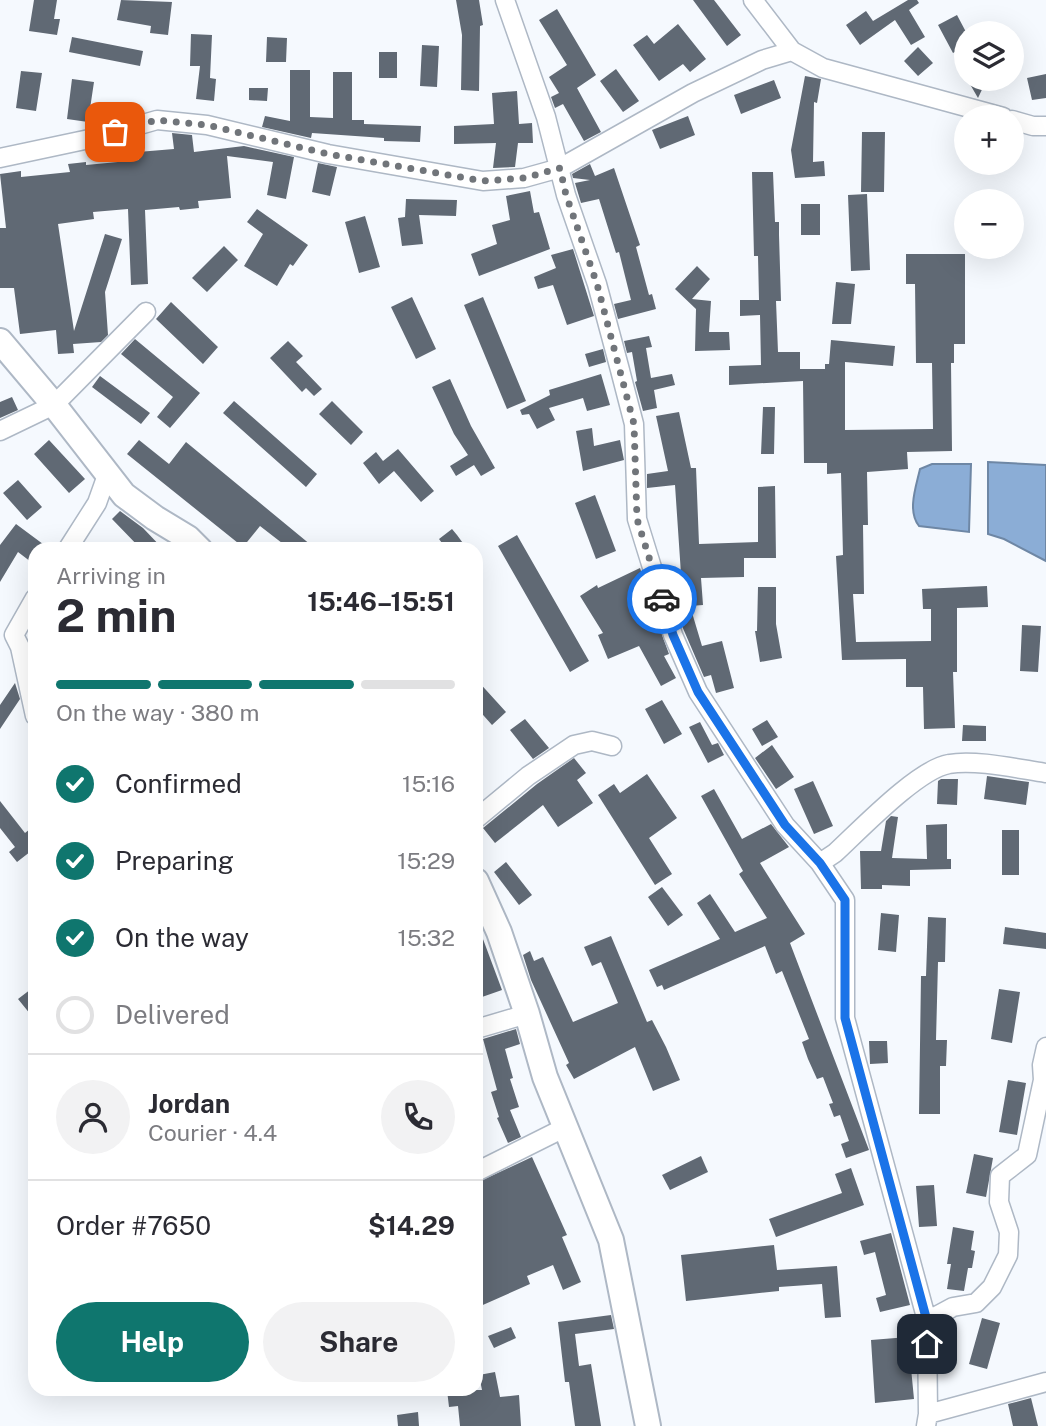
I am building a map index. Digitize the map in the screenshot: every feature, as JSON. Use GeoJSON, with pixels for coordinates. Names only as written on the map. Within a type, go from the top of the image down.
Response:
{"type":"FeatureCollection","features":[{"type":"Feature","properties":{"kind":"street"},"geometry":{"type":"LineString","coordinates":[[505,0],[546,117],[566,195],[597,284],[634,424],[637,519],[673,635],[698,692],[785,825],[820,863],[845,900],[845,1018],[927,1321],[927,1420],[1046,1382]]}},
{"type":"Feature","properties":{"kind":"street"},"geometry":{"type":"LineString","coordinates":[[753,0],[792,51],[823,68],[959,105]]}},
{"type":"Feature","properties":{"kind":"street"},"geometry":{"type":"LineString","coordinates":[[0,158],[93,138],[157,120],[207,125],[328,154],[483,181],[524,178],[560,168],[693,93],[762,60],[792,51]]}},
{"type":"Feature","properties":{"kind":"street"},"geometry":{"type":"LineString","coordinates":[[1024,123],[1046,126]]}},
{"type":"Feature","properties":{"kind":"street"},"geometry":{"type":"LineString","coordinates":[[0,432],[54,405],[146,312]]}},
{"type":"Feature","properties":{"kind":"street"},"geometry":{"type":"LineString","coordinates":[[0,341],[124,495],[192,542]]}},
{"type":"Feature","properties":{"kind":"street"},"geometry":{"type":"LineString","coordinates":[[72,542],[97,503],[107,475]]}},
{"type":"Feature","properties":{"kind":"street"},"geometry":{"type":"LineString","coordinates":[[28,610],[14,635],[20,647],[28,684]]}},
{"type":"Feature","properties":{"kind":"street"},"geometry":{"type":"LineString","coordinates":[[483,813],[527,776],[574,745],[592,741],[612,746]]}},
{"type":"Feature","properties":{"kind":"street"},"geometry":{"type":"LineString","coordinates":[[820,863],[835,853],[923,775],[948,764],[981,764],[1046,773]]}},
{"type":"Feature","properties":{"kind":"street"},"geometry":{"type":"LineString","coordinates":[[483,897],[499,932],[545,1077],[611,1240],[648,1426]]}},
{"type":"Feature","properties":{"kind":"street"},"geometry":{"type":"LineString","coordinates":[[483,1027],[527,1014]]}},
{"type":"Feature","properties":{"kind":"street"},"geometry":{"type":"LineString","coordinates":[[927,1321],[953,1307],[976,1303],[992,1287],[1008,1255],[1009,1232],[999,1202],[1000,1176],[1027,1155],[1043,1080],[1042,1065],[1046,1047]]}},
{"type":"Feature","properties":{"kind":"street"},"geometry":{"type":"LineString","coordinates":[[483,1168],[566,1127]]}},
{"type":"Feature","properties":{"kind":"water"},"geometry":{"type":"Polygon","coordinates":[[[988,462],[1046,465],[1046,561],[1004,539],[988,534],[988,462]]]}},
{"type":"Feature","properties":{"kind":"water"},"geometry":{"type":"Polygon","coordinates":[[[932,464],[971,464],[969,532],[919,526],[915,520],[913,506],[920,469],[932,464]]]}},
{"type":"Feature","properties":{"kind":"building"},"geometry":{"type":"Polygon","coordinates":[[[34,0],[57,0],[54,19],[60,19],[57,35],[29,31],[34,0]]]}},
{"type":"Feature","properties":{"kind":"building"},"geometry":{"type":"Polygon","coordinates":[[[121,0],[172,2],[168,35],[150,33],[151,26],[117,20],[121,0]]]}},
{"type":"Feature","properties":{"kind":"building"},"geometry":{"type":"Polygon","coordinates":[[[456,0],[479,0],[483,25],[480,26],[479,91],[461,90],[462,35],[456,0]]]}},
{"type":"Feature","properties":{"kind":"building"},"geometry":{"type":"Polygon","coordinates":[[[693,0],[714,0],[741,35],[727,46],[693,0]]]}},
{"type":"Feature","properties":{"kind":"building"},"geometry":{"type":"Polygon","coordinates":[[[908,0],[917,0],[919,3],[909,10],[925,37],[911,45],[895,20],[860,45],[846,25],[866,11],[873,21],[908,0]]]}},
{"type":"Feature","properties":{"kind":"building"},"geometry":{"type":"Polygon","coordinates":[[[557,9],[596,75],[577,88],[601,132],[584,141],[563,104],[555,108],[551,97],[559,93],[549,77],[567,65],[539,20],[557,9]]]}},
{"type":"Feature","properties":{"kind":"building"},"geometry":{"type":"Polygon","coordinates":[[[957,15],[960,21],[954,21],[954,52],[953,53],[938,25],[957,15]]]}},
{"type":"Feature","properties":{"kind":"building"},"geometry":{"type":"Polygon","coordinates":[[[678,24],[706,59],[690,72],[683,64],[659,81],[633,45],[647,35],[654,44],[678,24]]]}},
{"type":"Feature","properties":{"kind":"building"},"geometry":{"type":"Polygon","coordinates":[[[191,34],[212,35],[210,78],[216,79],[214,101],[196,99],[200,66],[190,66],[191,34]]]}},
{"type":"Feature","properties":{"kind":"building"},"geometry":{"type":"Polygon","coordinates":[[[72,37],[143,51],[140,66],[69,52],[72,37]]]}},
{"type":"Feature","properties":{"kind":"building"},"geometry":{"type":"Polygon","coordinates":[[[267,37],[287,38],[286,62],[266,62],[267,37]]]}},
{"type":"Feature","properties":{"kind":"building"},"geometry":{"type":"Polygon","coordinates":[[[422,45],[439,46],[437,87],[420,86],[422,45]]]}},
{"type":"Feature","properties":{"kind":"building"},"geometry":{"type":"Polygon","coordinates":[[[918,47],[933,63],[918,76],[904,61],[918,47]]]}},
{"type":"Feature","properties":{"kind":"building"},"geometry":{"type":"Polygon","coordinates":[[[379,52],[397,52],[397,78],[379,78],[379,52]]]}},
{"type":"Feature","properties":{"kind":"building"},"geometry":{"type":"Polygon","coordinates":[[[616,69],[639,101],[623,112],[600,81],[616,69]]]}},
{"type":"Feature","properties":{"kind":"building"},"geometry":{"type":"Polygon","coordinates":[[[290,70],[310,70],[310,117],[333,118],[333,72],[352,72],[352,120],[364,120],[364,124],[421,126],[420,142],[312,133],[311,138],[262,127],[265,116],[290,121],[290,70]]]}},
{"type":"Feature","properties":{"kind":"building"},"geometry":{"type":"Polygon","coordinates":[[[21,71],[42,73],[36,111],[16,108],[21,71]]]}},
{"type":"Feature","properties":{"kind":"building"},"geometry":{"type":"Polygon","coordinates":[[[1046,74],[1046,98],[1032,100],[1027,78],[1046,74]]]}},
{"type":"Feature","properties":{"kind":"building"},"geometry":{"type":"Polygon","coordinates":[[[805,76],[821,79],[817,103],[814,102],[813,162],[824,161],[825,176],[795,178],[791,150],[805,76]]]}},
{"type":"Feature","properties":{"kind":"building"},"geometry":{"type":"Polygon","coordinates":[[[72,79],[94,82],[88,122],[67,119],[72,79]]]}},
{"type":"Feature","properties":{"kind":"building"},"geometry":{"type":"Polygon","coordinates":[[[774,80],[781,98],[741,114],[734,95],[774,80]]]}},
{"type":"Feature","properties":{"kind":"building"},"geometry":{"type":"Polygon","coordinates":[[[249,88],[268,88],[267,101],[249,100],[249,88]]]}},
{"type":"Feature","properties":{"kind":"building"},"geometry":{"type":"Polygon","coordinates":[[[517,91],[519,124],[532,123],[533,143],[518,143],[515,167],[493,168],[496,143],[454,144],[454,126],[494,124],[492,93],[517,91]]]}},
{"type":"Feature","properties":{"kind":"building"},"geometry":{"type":"Polygon","coordinates":[[[688,116],[695,135],[660,149],[652,130],[688,116]]]}},
{"type":"Feature","properties":{"kind":"building"},"geometry":{"type":"Polygon","coordinates":[[[862,132],[885,132],[884,192],[861,192],[862,132]]]}},
{"type":"Feature","properties":{"kind":"building"},"geometry":{"type":"Polygon","coordinates":[[[172,133],[192,135],[194,152],[244,146],[294,157],[286,199],[267,195],[273,162],[227,156],[231,198],[198,201],[199,208],[145,210],[148,284],[131,285],[128,209],[93,212],[94,219],[58,224],[74,331],[105,234],[122,239],[105,292],[108,335],[101,342],[73,344],[74,353],[58,354],[56,330],[20,334],[14,288],[0,288],[0,228],[6,228],[0,174],[21,171],[21,177],[70,172],[68,164],[139,160],[138,152],[174,149],[172,133]]]}},
{"type":"Feature","properties":{"kind":"building"},"geometry":{"type":"Polygon","coordinates":[[[318,163],[337,167],[330,196],[312,192],[318,163]]]}},
{"type":"Feature","properties":{"kind":"building"},"geometry":{"type":"Polygon","coordinates":[[[590,164],[595,176],[614,168],[640,245],[636,247],[649,295],[652,294],[656,309],[618,319],[614,304],[631,300],[619,252],[616,253],[599,199],[581,203],[575,183],[590,180],[573,178],[572,174],[590,164]]]}},
{"type":"Feature","properties":{"kind":"building"},"geometry":{"type":"Polygon","coordinates":[[[752,172],[773,172],[775,222],[779,222],[781,301],[776,301],[778,352],[800,352],[800,369],[825,369],[825,364],[829,364],[831,340],[895,346],[893,366],[845,362],[845,430],[933,429],[932,363],[916,363],[915,284],[906,284],[906,254],[954,254],[954,259],[965,259],[965,344],[954,344],[954,363],[951,363],[952,451],[907,452],[908,469],[867,472],[868,525],[863,525],[864,594],[853,594],[856,642],[931,641],[931,609],[923,609],[922,589],[987,586],[988,607],[957,608],[957,672],[953,672],[955,728],[924,729],[923,687],[906,687],[906,659],[842,660],[836,556],[843,555],[841,473],[827,474],[827,463],[804,463],[803,381],[729,385],[729,366],[761,365],[760,315],[740,316],[740,300],[759,300],[758,256],[754,256],[752,172]]]}},
{"type":"Feature","properties":{"kind":"building"},"geometry":{"type":"Polygon","coordinates":[[[530,191],[534,213],[539,212],[550,249],[479,276],[471,254],[497,244],[492,225],[510,220],[506,196],[530,191]]]}},
{"type":"Feature","properties":{"kind":"building"},"geometry":{"type":"Polygon","coordinates":[[[867,194],[870,270],[851,271],[848,195],[867,194]]]}},
{"type":"Feature","properties":{"kind":"building"},"geometry":{"type":"Polygon","coordinates":[[[406,199],[457,200],[456,216],[419,215],[423,244],[402,246],[398,218],[405,217],[406,199]]]}},
{"type":"Feature","properties":{"kind":"building"},"geometry":{"type":"Polygon","coordinates":[[[801,204],[820,204],[820,235],[801,235],[801,204]]]}},
{"type":"Feature","properties":{"kind":"building"},"geometry":{"type":"Polygon","coordinates":[[[257,209],[308,245],[293,266],[290,264],[277,286],[244,266],[263,234],[247,222],[257,209]]]}},
{"type":"Feature","properties":{"kind":"building"},"geometry":{"type":"Polygon","coordinates":[[[365,216],[380,267],[359,273],[345,222],[365,216]]]}},
{"type":"Feature","properties":{"kind":"building"},"geometry":{"type":"Polygon","coordinates":[[[224,246],[238,260],[207,292],[192,278],[224,246]]]}},
{"type":"Feature","properties":{"kind":"building"},"geometry":{"type":"Polygon","coordinates":[[[573,249],[594,316],[567,325],[553,285],[538,289],[534,277],[556,268],[551,255],[573,249]]]}},
{"type":"Feature","properties":{"kind":"building"},"geometry":{"type":"Polygon","coordinates":[[[697,266],[710,279],[692,299],[711,301],[709,332],[729,332],[730,350],[695,351],[696,309],[675,289],[697,266]]]}},
{"type":"Feature","properties":{"kind":"building"},"geometry":{"type":"Polygon","coordinates":[[[836,282],[855,284],[851,324],[832,324],[836,282]]]}},
{"type":"Feature","properties":{"kind":"building"},"geometry":{"type":"Polygon","coordinates":[[[412,297],[436,349],[416,359],[391,307],[412,297]]]}},
{"type":"Feature","properties":{"kind":"building"},"geometry":{"type":"Polygon","coordinates":[[[483,297],[526,401],[507,409],[464,305],[483,297]]]}},
{"type":"Feature","properties":{"kind":"building"},"geometry":{"type":"Polygon","coordinates":[[[171,302],[218,347],[203,364],[156,319],[171,302]]]}},
{"type":"Feature","properties":{"kind":"building"},"geometry":{"type":"Polygon","coordinates":[[[649,336],[652,347],[646,348],[651,378],[672,374],[675,385],[654,390],[657,408],[643,411],[635,382],[632,352],[627,353],[624,341],[649,336]]]}},
{"type":"Feature","properties":{"kind":"building"},"geometry":{"type":"Polygon","coordinates":[[[135,339],[200,393],[170,428],[157,417],[173,397],[121,354],[135,339]]]}},
{"type":"Feature","properties":{"kind":"building"},"geometry":{"type":"Polygon","coordinates":[[[288,341],[303,356],[296,362],[322,389],[314,396],[306,388],[302,392],[270,358],[288,341]]]}},
{"type":"Feature","properties":{"kind":"building"},"geometry":{"type":"Polygon","coordinates":[[[603,349],[606,362],[589,367],[585,354],[603,349]]]}},
{"type":"Feature","properties":{"kind":"building"},"geometry":{"type":"Polygon","coordinates":[[[601,374],[610,405],[587,411],[583,398],[549,408],[555,420],[537,429],[529,414],[522,415],[520,410],[550,395],[549,390],[601,374]]]}},
{"type":"Feature","properties":{"kind":"building"},"geometry":{"type":"Polygon","coordinates":[[[100,376],[150,413],[141,424],[92,387],[100,376]]]}},
{"type":"Feature","properties":{"kind":"building"},"geometry":{"type":"Polygon","coordinates":[[[450,379],[471,426],[495,468],[481,476],[474,465],[456,476],[450,466],[468,455],[454,434],[432,387],[450,379]]]}},
{"type":"Feature","properties":{"kind":"building"},"geometry":{"type":"Polygon","coordinates":[[[12,397],[18,410],[0,418],[0,402],[12,397]]]}},
{"type":"Feature","properties":{"kind":"building"},"geometry":{"type":"Polygon","coordinates":[[[234,401],[317,474],[306,487],[223,413],[234,401]]]}},
{"type":"Feature","properties":{"kind":"building"},"geometry":{"type":"Polygon","coordinates":[[[332,401],[363,432],[351,445],[319,414],[332,401]]]}},
{"type":"Feature","properties":{"kind":"building"},"geometry":{"type":"Polygon","coordinates":[[[763,407],[775,407],[774,454],[761,454],[763,407]]]}},
{"type":"Feature","properties":{"kind":"building"},"geometry":{"type":"Polygon","coordinates":[[[679,412],[691,468],[696,468],[699,544],[758,542],[758,487],[775,486],[776,558],[744,558],[744,577],[701,578],[703,605],[690,606],[702,646],[722,641],[734,688],[716,693],[711,675],[704,677],[682,626],[685,625],[683,589],[679,590],[678,574],[681,574],[675,485],[647,488],[647,474],[668,471],[656,416],[679,412]]]}},
{"type":"Feature","properties":{"kind":"building"},"geometry":{"type":"Polygon","coordinates":[[[592,428],[594,446],[620,440],[624,460],[583,471],[576,431],[592,428]]]}},
{"type":"Feature","properties":{"kind":"building"},"geometry":{"type":"Polygon","coordinates":[[[49,440],[85,479],[69,493],[34,454],[49,440]]]}},
{"type":"Feature","properties":{"kind":"building"},"geometry":{"type":"Polygon","coordinates":[[[139,440],[169,464],[186,442],[307,542],[281,542],[260,526],[247,542],[237,542],[127,454],[139,440]]]}},
{"type":"Feature","properties":{"kind":"building"},"geometry":{"type":"Polygon","coordinates":[[[398,449],[434,491],[421,502],[394,471],[379,484],[363,463],[376,452],[383,461],[398,449]]]}},
{"type":"Feature","properties":{"kind":"building"},"geometry":{"type":"Polygon","coordinates":[[[18,480],[42,507],[27,520],[3,493],[18,480]]]}},
{"type":"Feature","properties":{"kind":"building"},"geometry":{"type":"Polygon","coordinates":[[[595,495],[616,551],[596,559],[575,503],[595,495]]]}},
{"type":"Feature","properties":{"kind":"building"},"geometry":{"type":"Polygon","coordinates":[[[120,511],[156,542],[134,542],[112,519],[120,511]]]}},
{"type":"Feature","properties":{"kind":"building"},"geometry":{"type":"Polygon","coordinates":[[[16,524],[40,542],[28,542],[28,560],[18,552],[0,582],[0,545],[16,524]]]}},
{"type":"Feature","properties":{"kind":"building"},"geometry":{"type":"Polygon","coordinates":[[[452,529],[462,542],[441,542],[439,539],[452,529]]]}},
{"type":"Feature","properties":{"kind":"building"},"geometry":{"type":"Polygon","coordinates":[[[517,535],[589,661],[570,672],[498,546],[517,535]]]}},
{"type":"Feature","properties":{"kind":"building"},"geometry":{"type":"Polygon","coordinates":[[[640,568],[644,580],[634,585],[647,613],[653,610],[669,654],[664,656],[676,678],[661,686],[639,646],[608,659],[598,635],[603,633],[580,596],[597,585],[598,588],[640,568]]]}},
{"type":"Feature","properties":{"kind":"building"},"geometry":{"type":"Polygon","coordinates":[[[758,587],[776,587],[776,624],[782,658],[760,662],[755,631],[758,587]]]}},
{"type":"Feature","properties":{"kind":"building"},"geometry":{"type":"Polygon","coordinates":[[[1022,625],[1041,626],[1038,672],[1020,671],[1022,625]]]}},
{"type":"Feature","properties":{"kind":"building"},"geometry":{"type":"Polygon","coordinates":[[[15,683],[20,699],[0,729],[0,705],[15,683]]]}},
{"type":"Feature","properties":{"kind":"building"},"geometry":{"type":"Polygon","coordinates":[[[483,687],[506,712],[492,725],[483,715],[483,687]]]}},
{"type":"Feature","properties":{"kind":"building"},"geometry":{"type":"Polygon","coordinates":[[[662,700],[682,734],[664,744],[645,709],[662,700]]]}},
{"type":"Feature","properties":{"kind":"building"},"geometry":{"type":"Polygon","coordinates":[[[525,719],[549,748],[533,759],[510,730],[525,719]]]}},
{"type":"Feature","properties":{"kind":"building"},"geometry":{"type":"Polygon","coordinates":[[[767,720],[778,737],[762,746],[752,729],[767,720]]]}},
{"type":"Feature","properties":{"kind":"building"},"geometry":{"type":"Polygon","coordinates":[[[700,722],[712,745],[718,743],[724,755],[708,763],[689,727],[700,722]]]}},
{"type":"Feature","properties":{"kind":"building"},"geometry":{"type":"Polygon","coordinates":[[[963,725],[986,726],[986,741],[962,741],[963,725]]]}},
{"type":"Feature","properties":{"kind":"building"},"geometry":{"type":"Polygon","coordinates":[[[772,745],[794,777],[776,789],[755,758],[772,745]]]}},
{"type":"Feature","properties":{"kind":"building"},"geometry":{"type":"Polygon","coordinates":[[[574,758],[586,773],[577,780],[593,803],[558,827],[543,805],[495,843],[483,828],[574,758]]]}},
{"type":"Feature","properties":{"kind":"building"},"geometry":{"type":"Polygon","coordinates":[[[647,774],[677,818],[649,838],[672,874],[655,885],[598,795],[614,784],[620,793],[647,774]]]}},
{"type":"Feature","properties":{"kind":"building"},"geometry":{"type":"Polygon","coordinates":[[[987,776],[1029,782],[1026,805],[984,799],[987,776]]]}},
{"type":"Feature","properties":{"kind":"building"},"geometry":{"type":"Polygon","coordinates":[[[958,779],[957,805],[937,804],[938,781],[958,779]]]}},
{"type":"Feature","properties":{"kind":"building"},"geometry":{"type":"Polygon","coordinates":[[[813,781],[833,826],[814,834],[794,789],[813,781]]]}},
{"type":"Feature","properties":{"kind":"building"},"geometry":{"type":"Polygon","coordinates":[[[714,789],[742,839],[771,824],[789,847],[760,863],[805,934],[790,943],[869,1150],[846,1158],[841,1144],[849,1141],[840,1115],[834,1117],[829,1104],[833,1103],[823,1077],[817,1079],[808,1059],[802,1042],[809,1039],[782,971],[776,974],[765,946],[664,990],[662,985],[657,987],[649,970],[720,939],[697,903],[710,894],[735,932],[767,918],[739,874],[743,871],[701,796],[714,789]]]}},
{"type":"Feature","properties":{"kind":"building"},"geometry":{"type":"Polygon","coordinates":[[[0,801],[25,833],[28,831],[28,853],[17,862],[9,852],[15,847],[0,828],[0,801]]]}},
{"type":"Feature","properties":{"kind":"building"},"geometry":{"type":"Polygon","coordinates":[[[891,816],[898,817],[892,858],[927,859],[926,825],[947,824],[947,859],[951,859],[951,869],[910,870],[910,886],[882,885],[882,889],[861,889],[860,851],[881,851],[886,821],[891,816]]]}},
{"type":"Feature","properties":{"kind":"building"},"geometry":{"type":"Polygon","coordinates":[[[1002,830],[1019,830],[1019,875],[1002,875],[1002,830]]]}},
{"type":"Feature","properties":{"kind":"building"},"geometry":{"type":"Polygon","coordinates":[[[506,862],[532,895],[519,905],[494,872],[506,862]]]}},
{"type":"Feature","properties":{"kind":"building"},"geometry":{"type":"Polygon","coordinates":[[[662,887],[683,915],[668,926],[648,897],[662,887]]]}},
{"type":"Feature","properties":{"kind":"building"},"geometry":{"type":"Polygon","coordinates":[[[881,913],[899,915],[896,952],[878,950],[881,913]]]}},
{"type":"Feature","properties":{"kind":"building"},"geometry":{"type":"Polygon","coordinates":[[[928,917],[946,918],[945,962],[938,962],[936,1040],[947,1040],[946,1066],[940,1066],[940,1114],[919,1114],[921,976],[926,976],[928,917]]]}},
{"type":"Feature","properties":{"kind":"building"},"geometry":{"type":"Polygon","coordinates":[[[1005,927],[1046,933],[1046,949],[1003,944],[1005,927]]]}},
{"type":"Feature","properties":{"kind":"building"},"geometry":{"type":"Polygon","coordinates":[[[611,936],[647,1022],[652,1020],[680,1080],[653,1091],[635,1047],[574,1079],[531,980],[523,955],[530,951],[534,961],[543,957],[573,1022],[618,1003],[601,962],[592,966],[584,947],[611,936]]]}},
{"type":"Feature","properties":{"kind":"building"},"geometry":{"type":"Polygon","coordinates":[[[483,939],[502,990],[483,997],[483,939]]]}},
{"type":"Feature","properties":{"kind":"building"},"geometry":{"type":"Polygon","coordinates":[[[999,989],[1020,992],[1012,1043],[991,1039],[999,989]]]}},
{"type":"Feature","properties":{"kind":"building"},"geometry":{"type":"Polygon","coordinates":[[[28,991],[28,1011],[18,999],[28,991]]]}},
{"type":"Feature","properties":{"kind":"building"},"geometry":{"type":"Polygon","coordinates":[[[516,1029],[520,1044],[505,1049],[513,1078],[510,1079],[519,1107],[510,1110],[521,1137],[508,1143],[497,1118],[499,1117],[491,1092],[497,1090],[483,1039],[516,1029]]]}},
{"type":"Feature","properties":{"kind":"building"},"geometry":{"type":"Polygon","coordinates":[[[869,1041],[887,1041],[888,1063],[870,1064],[869,1041]]]}},
{"type":"Feature","properties":{"kind":"building"},"geometry":{"type":"Polygon","coordinates":[[[1008,1080],[1026,1083],[1017,1135],[999,1132],[1008,1080]]]}},
{"type":"Feature","properties":{"kind":"building"},"geometry":{"type":"Polygon","coordinates":[[[974,1154],[993,1158],[986,1197],[966,1193],[974,1154]]]}},
{"type":"Feature","properties":{"kind":"building"},"geometry":{"type":"Polygon","coordinates":[[[701,1156],[708,1172],[670,1190],[662,1175],[701,1156]]]}},
{"type":"Feature","properties":{"kind":"building"},"geometry":{"type":"Polygon","coordinates":[[[532,1157],[567,1235],[562,1237],[581,1282],[563,1290],[553,1265],[527,1276],[530,1284],[483,1305],[483,1180],[532,1157]]]}},
{"type":"Feature","properties":{"kind":"building"},"geometry":{"type":"Polygon","coordinates":[[[851,1168],[864,1205],[776,1237],[769,1219],[842,1193],[835,1174],[851,1168]]]}},
{"type":"Feature","properties":{"kind":"building"},"geometry":{"type":"Polygon","coordinates":[[[934,1185],[937,1226],[919,1227],[916,1186],[934,1185]]]}},
{"type":"Feature","properties":{"kind":"building"},"geometry":{"type":"Polygon","coordinates":[[[953,1227],[974,1231],[971,1250],[975,1251],[972,1268],[968,1268],[964,1291],[947,1289],[951,1264],[947,1264],[953,1227]]]}},
{"type":"Feature","properties":{"kind":"building"},"geometry":{"type":"Polygon","coordinates":[[[891,1233],[910,1305],[880,1312],[876,1298],[886,1295],[875,1252],[864,1255],[860,1241],[891,1233]]]}},
{"type":"Feature","properties":{"kind":"building"},"geometry":{"type":"Polygon","coordinates":[[[774,1245],[777,1270],[837,1266],[841,1317],[825,1318],[822,1284],[779,1287],[779,1291],[686,1301],[681,1255],[774,1245]]]}},
{"type":"Feature","properties":{"kind":"building"},"geometry":{"type":"Polygon","coordinates":[[[611,1315],[614,1329],[575,1334],[579,1366],[591,1364],[601,1426],[575,1426],[569,1382],[565,1382],[558,1322],[611,1315]]]}},
{"type":"Feature","properties":{"kind":"building"},"geometry":{"type":"Polygon","coordinates":[[[982,1318],[1000,1323],[987,1369],[969,1364],[982,1318]]]}},
{"type":"Feature","properties":{"kind":"building"},"geometry":{"type":"Polygon","coordinates":[[[511,1327],[516,1338],[494,1348],[488,1336],[511,1327]]]}},
{"type":"Feature","properties":{"kind":"building"},"geometry":{"type":"Polygon","coordinates":[[[908,1337],[914,1399],[875,1403],[871,1340],[908,1337]]]}},
{"type":"Feature","properties":{"kind":"building"},"geometry":{"type":"Polygon","coordinates":[[[495,1372],[500,1397],[519,1395],[521,1426],[460,1426],[458,1406],[449,1407],[448,1396],[483,1396],[483,1374],[495,1372]]]}},
{"type":"Feature","properties":{"kind":"building"},"geometry":{"type":"Polygon","coordinates":[[[1031,1398],[1038,1426],[1013,1426],[1008,1404],[1031,1398]]]}},
{"type":"Feature","properties":{"kind":"building"},"geometry":{"type":"Polygon","coordinates":[[[418,1412],[419,1426],[398,1426],[397,1415],[418,1412]]]}},
{"type":"Feature","properties":{"kind":"way so far"},"geometry":{"type":"LineString","coordinates":[[115,132],[157,120],[207,125],[328,154],[483,181],[524,178],[560,168],[566,195],[597,284],[634,424],[637,519],[662,599]]}},
{"type":"Feature","properties":{"kind":"route"},"geometry":{"type":"LineString","coordinates":[[662,599],[673,635],[698,692],[785,825],[820,863],[845,900],[845,1018],[927,1321],[927,1344]]}}]}
